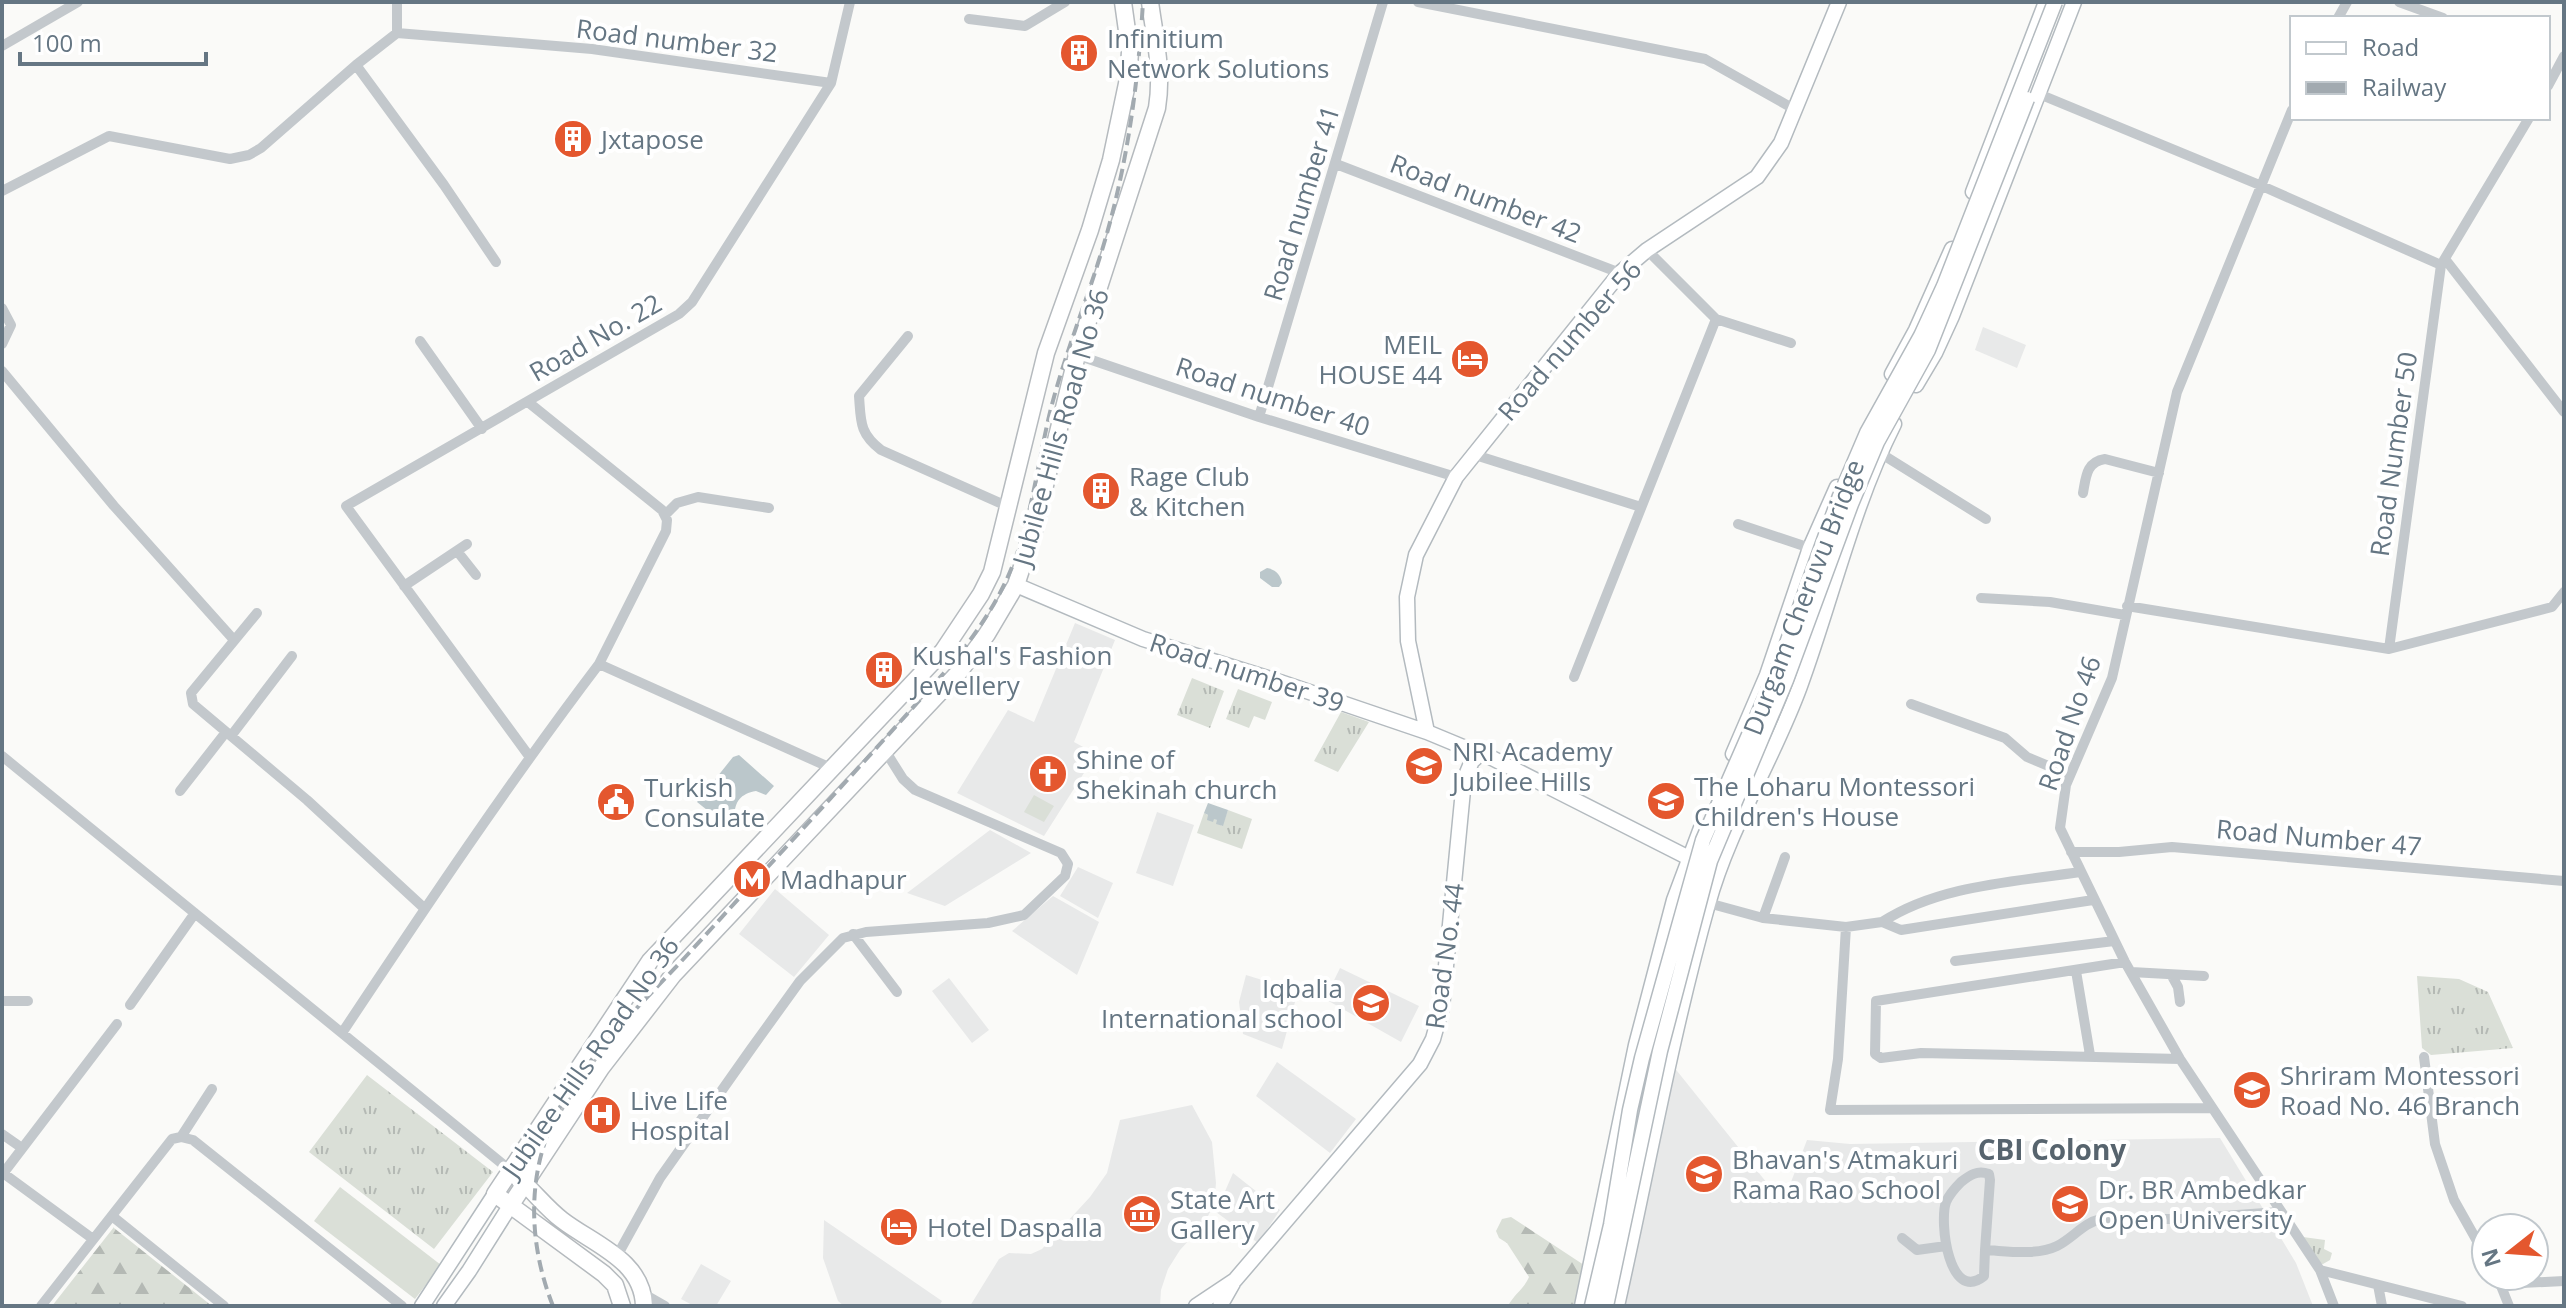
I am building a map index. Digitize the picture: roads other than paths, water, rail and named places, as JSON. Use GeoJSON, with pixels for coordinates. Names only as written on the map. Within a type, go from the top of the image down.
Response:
{"type":"FeatureCollection","features":[{"type":"Feature","properties":{"kind":"main road","name":"Jubilee Hills Road No 36"},"geometry":{"type":"LineString","coordinates":[[495,1194],[650,961],[943,651],[964,622],[992,572],[1046,353],[1090,230],[1111,160],[1128,79],[1130,52],[1123,2]]}},
{"type":"Feature","properties":{"kind":"main road","name":"Jubilee Hills Road No 36"},"geometry":{"type":"LineString","coordinates":[[510,1206],[601,1068],[673,975],[960,671],[987,634],[1016,585],[1034,530],[1077,355],[1157,108],[1161,87],[1160,59],[1150,2]]}},
{"type":"Feature","properties":{"kind":"main road","name":"Road number 56"},"geometry":{"type":"LineString","coordinates":[[1427,732],[1408,641],[1407,597],[1416,555],[1456,477],[1620,273],[1647,250],[1757,177],[1781,143],[1839,2]]}},
{"type":"Feature","properties":{"kind":"main road"},"geometry":{"type":"LineString","coordinates":[[1582,1306],[1636,1045],[1674,900],[1767,675],[1810,548],[1863,427],[1916,330],[1965,215],[2046,2]]}},
{"type":"Feature","properties":{"kind":"main road","name":"Durgam Cheruvu Bridge"},"geometry":{"type":"LineString","coordinates":[[1592,1306],[1611,1225],[1642,1058],[1703,840],[1777,671],[1840,496],[1867,433],[1921,336],[1944,286],[2055,2]]}},
{"type":"Feature","properties":{"kind":"main road","name":"Durgam Cheruvu Bridge"},"geometry":{"type":"LineString","coordinates":[[1606,1306],[1660,1051],[1710,861],[1786,680],[1877,442],[1928,350],[1951,296],[2065,2]]}},
{"type":"Feature","properties":{"kind":"main road"},"geometry":{"type":"LineString","coordinates":[[1617,1306],[1667,1075],[1719,869],[1799,688],[1854,520],[1880,453],[1906,400],[1935,353],[2074,2]]}},
{"type":"Feature","properties":{"kind":"main road"},"geometry":{"type":"LineString","coordinates":[[1965,215],[1987,223]]}},
{"type":"Feature","properties":{"kind":"main road"},"geometry":{"type":"LineString","coordinates":[[1014,482],[1044,492]]}},
{"type":"Feature","properties":{"kind":"main road","name":"Road number 39"},"geometry":{"type":"LineString","coordinates":[[1016,585],[1143,639],[1267,677],[1427,732],[1480,754]]}},
{"type":"Feature","properties":{"kind":"main road"},"geometry":{"type":"LineString","coordinates":[[1480,754],[1689,858]]}},
{"type":"Feature","properties":{"kind":"main road","name":"Road No. 44"},"geometry":{"type":"LineString","coordinates":[[1196,1306],[1235,1280],[1420,1064],[1433,1039],[1442,1007],[1464,780],[1472,761],[1480,754]]}},
{"type":"Feature","properties":{"kind":"main road"},"geometry":{"type":"LineString","coordinates":[[1636,1045],[1667,1075]]}},
{"type":"Feature","properties":{"kind":"main road"},"geometry":{"type":"LineString","coordinates":[[510,1170],[563,1221],[617,1256],[632,1271],[644,1300]]}},
{"type":"Feature","properties":{"kind":"main road"},"geometry":{"type":"LineString","coordinates":[[422,1306],[495,1194],[604,1274],[615,1285],[622,1306]]}},
{"type":"Feature","properties":{"kind":"main road"},"geometry":{"type":"LineString","coordinates":[[444,1306],[510,1206]]}},
{"type":"Feature","properties":{"kind":"main road"},"geometry":{"type":"LineString","coordinates":[[1220,1306],[1235,1280]]}},
{"type":"Feature","properties":{"kind":"street"},"geometry":{"type":"LineString","coordinates":[[2,46],[78,2]]}},
{"type":"Feature","properties":{"kind":"street"},"geometry":{"type":"LineString","coordinates":[[2,191],[109,136],[230,159],[249,155],[397,33],[397,2]]}},
{"type":"Feature","properties":{"kind":"street","name":"Road No. 22"},"geometry":{"type":"LineString","coordinates":[[404,586],[346,506],[679,314],[692,302],[831,83],[850,2]]}},
{"type":"Feature","properties":{"kind":"street"},"geometry":{"type":"LineString","coordinates":[[969,19],[1025,26],[1065,2]]}},
{"type":"Feature","properties":{"kind":"street","name":"Road number 41"},"geometry":{"type":"LineString","coordinates":[[1259,417],[1383,2]]}},
{"type":"Feature","properties":{"kind":"street"},"geometry":{"type":"LineString","coordinates":[[1418,2],[1705,59],[1794,109]]}},
{"type":"Feature","properties":{"kind":"street"},"geometry":{"type":"LineString","coordinates":[[2399,2],[2438,16]]}},
{"type":"Feature","properties":{"kind":"street","name":"Road number 32"},"geometry":{"type":"LineString","coordinates":[[397,33],[592,49],[831,83]]}},
{"type":"Feature","properties":{"kind":"street"},"geometry":{"type":"LineString","coordinates":[[2551,74],[2564,56]]}},
{"type":"Feature","properties":{"kind":"street"},"geometry":{"type":"LineString","coordinates":[[356,65],[496,262]]}},
{"type":"Feature","properties":{"kind":"street"},"geometry":{"type":"LineString","coordinates":[[2039,94],[2443,262],[2564,412]]}},
{"type":"Feature","properties":{"kind":"street","name":"Road No 46"},"geometry":{"type":"LineString","coordinates":[[2290,115],[2177,392],[2112,678],[2066,785],[2060,828],[2114,941],[2180,1059],[2320,1270],[2334,1306]]}},
{"type":"Feature","properties":{"kind":"street"},"geometry":{"type":"LineString","coordinates":[[2443,262],[2528,120]]}},
{"type":"Feature","properties":{"kind":"street","name":"Road number 42"},"geometry":{"type":"LineString","coordinates":[[1336,164],[1620,273]]}},
{"type":"Feature","properties":{"kind":"street"},"geometry":{"type":"LineString","coordinates":[[1647,250],[1716,319],[1791,343]]}},
{"type":"Feature","properties":{"kind":"street","name":"Road Number 50"},"geometry":{"type":"LineString","coordinates":[[2389,649],[2443,262]]}},
{"type":"Feature","properties":{"kind":"street"},"geometry":{"type":"LineString","coordinates":[[2,308],[11,325],[2,344]]}},
{"type":"Feature","properties":{"kind":"street"},"geometry":{"type":"LineString","coordinates":[[1574,677],[1716,319]]}},
{"type":"Feature","properties":{"kind":"street"},"geometry":{"type":"LineString","coordinates":[[908,336],[859,396],[862,426],[868,440],[881,450],[1009,507]]}},
{"type":"Feature","properties":{"kind":"street"},"geometry":{"type":"LineString","coordinates":[[420,341],[482,429]]}},
{"type":"Feature","properties":{"kind":"street","name":"Road number 40"},"geometry":{"type":"LineString","coordinates":[[1077,355],[1259,417],[1456,477]]}},
{"type":"Feature","properties":{"kind":"street"},"geometry":{"type":"LineString","coordinates":[[2,371],[114,506],[234,640]]}},
{"type":"Feature","properties":{"kind":"street"},"geometry":{"type":"LineString","coordinates":[[342,1033],[529,756],[599,664],[666,531],[667,520],[662,510],[528,402]]}},
{"type":"Feature","properties":{"kind":"street"},"geometry":{"type":"LineString","coordinates":[[1880,453],[1986,519]]}},
{"type":"Feature","properties":{"kind":"street"},"geometry":{"type":"LineString","coordinates":[[1472,454],[1641,507]]}},
{"type":"Feature","properties":{"kind":"street"},"geometry":{"type":"LineString","coordinates":[[2083,493],[2089,467],[2098,460],[2105,459],[2159,473]]}},
{"type":"Feature","properties":{"kind":"street"},"geometry":{"type":"LineString","coordinates":[[665,515],[677,503],[698,497],[769,508]]}},
{"type":"Feature","properties":{"kind":"street"},"geometry":{"type":"LineString","coordinates":[[1738,524],[1810,548]]}},
{"type":"Feature","properties":{"kind":"street"},"geometry":{"type":"LineString","coordinates":[[476,575],[462,548],[404,586],[529,756]]}},
{"type":"Feature","properties":{"kind":"street"},"geometry":{"type":"LineString","coordinates":[[1981,598],[2126,610],[2389,649],[2552,607],[2564,592]]}},
{"type":"Feature","properties":{"kind":"street"},"geometry":{"type":"LineString","coordinates":[[257,613],[191,693],[193,704],[307,800],[424,908]]}},
{"type":"Feature","properties":{"kind":"street"},"geometry":{"type":"LineString","coordinates":[[180,791],[292,656]]}},
{"type":"Feature","properties":{"kind":"street"},"geometry":{"type":"LineString","coordinates":[[599,664],[831,768]]}},
{"type":"Feature","properties":{"kind":"street"},"geometry":{"type":"LineString","coordinates":[[1911,704],[2005,738],[2027,757],[2070,775]]}},
{"type":"Feature","properties":{"kind":"street"},"geometry":{"type":"LineString","coordinates":[[617,1256],[660,1178],[800,981],[843,938],[853,934],[988,923],[1024,915],[1065,876],[1068,869],[1061,853],[915,790],[903,779],[886,752]]}},
{"type":"Feature","properties":{"kind":"street"},"geometry":{"type":"LineString","coordinates":[[2,756],[510,1170]]}},
{"type":"Feature","properties":{"kind":"street","name":"Road Number 47"},"geometry":{"type":"LineString","coordinates":[[2071,852],[2172,847],[2564,881]]}},
{"type":"Feature","properties":{"kind":"street"},"geometry":{"type":"LineString","coordinates":[[1763,918],[1785,857]]}},
{"type":"Feature","properties":{"kind":"street"},"geometry":{"type":"LineString","coordinates":[[1708,903],[1763,918],[1846,927],[1882,922],[1903,909],[1960,891],[2080,872]]}},
{"type":"Feature","properties":{"kind":"street"},"geometry":{"type":"LineString","coordinates":[[1882,922],[1901,930],[2093,900]]}},
{"type":"Feature","properties":{"kind":"street"},"geometry":{"type":"LineString","coordinates":[[130,1005],[195,913]]}},
{"type":"Feature","properties":{"kind":"street"},"geometry":{"type":"LineString","coordinates":[[1846,927],[1838,1059],[1830,1110],[2212,1108]]}},
{"type":"Feature","properties":{"kind":"street"},"geometry":{"type":"LineString","coordinates":[[853,934],[897,992]]}},
{"type":"Feature","properties":{"kind":"street"},"geometry":{"type":"LineString","coordinates":[[1955,961],[2114,941]]}},
{"type":"Feature","properties":{"kind":"street"},"geometry":{"type":"LineString","coordinates":[[2180,1059],[1921,1053],[1881,1058],[1875,1054],[1876,1001],[2076,971],[2128,967],[2172,976],[2204,976]]}},
{"type":"Feature","properties":{"kind":"street"},"geometry":{"type":"LineString","coordinates":[[2076,971],[2090,1055]]}},
{"type":"Feature","properties":{"kind":"street"},"geometry":{"type":"LineString","coordinates":[[2172,976],[2178,987],[2180,1002]]}},
{"type":"Feature","properties":{"kind":"street"},"geometry":{"type":"LineString","coordinates":[[2,1001],[28,1001]]}},
{"type":"Feature","properties":{"kind":"street"},"geometry":{"type":"LineString","coordinates":[[93,1239],[2,1174],[117,1024]]}},
{"type":"Feature","properties":{"kind":"street"},"geometry":{"type":"LineString","coordinates":[[2424,1057],[2435,1144],[2454,1200],[2470,1228]]}},
{"type":"Feature","properties":{"kind":"street"},"geometry":{"type":"LineString","coordinates":[[181,1137],[212,1089]]}},
{"type":"Feature","properties":{"kind":"street"},"geometry":{"type":"LineString","coordinates":[[2,1134],[22,1148]]}},
{"type":"Feature","properties":{"kind":"street"},"geometry":{"type":"LineString","coordinates":[[41,1306],[172,1139],[181,1137],[193,1140],[402,1306]]}},
{"type":"Feature","properties":{"kind":"street"},"geometry":{"type":"LineString","coordinates":[[1981,1172],[1989,1174],[1990,1180],[1985,1250],[1984,1276],[1978,1281],[1967,1281],[1956,1275],[1946,1246],[1944,1211],[1947,1198],[1969,1175],[1981,1172]]}},
{"type":"Feature","properties":{"kind":"street"},"geometry":{"type":"LineString","coordinates":[[1985,1250],[2038,1251],[2053,1248],[2091,1221],[2101,1219],[2181,1219],[2279,1212]]}},
{"type":"Feature","properties":{"kind":"street"},"geometry":{"type":"LineString","coordinates":[[112,1216],[224,1306]]}},
{"type":"Feature","properties":{"kind":"street"},"geometry":{"type":"LineString","coordinates":[[1902,1238],[1917,1250],[1946,1246]]}},
{"type":"Feature","properties":{"kind":"street"},"geometry":{"type":"LineString","coordinates":[[2320,1270],[2462,1306]]}},
{"type":"Feature","properties":{"kind":"street"},"geometry":{"type":"LineString","coordinates":[[2378,1285],[2382,1306]]}},
{"type":"Feature","properties":{"kind":"street"},"geometry":{"type":"LineString","coordinates":[[644,1300],[665,1306]]}},
{"type":"Feature","properties":{"kind":"railway"},"geometry":{"type":"LineString","coordinates":[[553,1306],[535,1236],[535,1187],[546,1140],[567,1095],[616,1031],[943,674],[983,621],[1008,577],[1027,521],[1054,397],[1103,247],[1119,187],[1134,95],[1143,2]]}},
{"type":"Feature","properties":{"kind":"place","name":"Infinitium Network Solutions"},"geometry":{"type":"Point","coordinates":[1079,53]}},
{"type":"Feature","properties":{"kind":"place","name":"Jxtapose"},"geometry":{"type":"Point","coordinates":[573,139]}},
{"type":"Feature","properties":{"kind":"place","name":"MEIL HOUSE 44"},"geometry":{"type":"Point","coordinates":[1470,359]}},
{"type":"Feature","properties":{"kind":"place","name":"Rage Club & Kitchen"},"geometry":{"type":"Point","coordinates":[1101,491]}},
{"type":"Feature","properties":{"kind":"place","name":"Kushal's Fashion Jewellery"},"geometry":{"type":"Point","coordinates":[884,670]}},
{"type":"Feature","properties":{"kind":"place","name":"NRI Academy Jubilee Hills"},"geometry":{"type":"Point","coordinates":[1424,766]}},
{"type":"Feature","properties":{"kind":"place","name":"Shine of Shekinah church"},"geometry":{"type":"Point","coordinates":[1048,774]}},
{"type":"Feature","properties":{"kind":"place","name":"The Loharu Montessori Children's House"},"geometry":{"type":"Point","coordinates":[1666,801]}},
{"type":"Feature","properties":{"kind":"place","name":"Turkish Consulate"},"geometry":{"type":"Point","coordinates":[616,802]}},
{"type":"Feature","properties":{"kind":"place","name":"Madhapur"},"geometry":{"type":"Point","coordinates":[752,879]}},
{"type":"Feature","properties":{"kind":"place","name":"Iqbalia International school"},"geometry":{"type":"Point","coordinates":[1371,1003]}},
{"type":"Feature","properties":{"kind":"place","name":"Shriram Montessori Road No. 46 Branch"},"geometry":{"type":"Point","coordinates":[2252,1090]}},
{"type":"Feature","properties":{"kind":"place","name":"Live Life Hospital"},"geometry":{"type":"Point","coordinates":[602,1115]}},
{"type":"Feature","properties":{"kind":"place","name":"Bhavan's Atmakuri Rama Rao School"},"geometry":{"type":"Point","coordinates":[1704,1174]}},
{"type":"Feature","properties":{"kind":"place","name":"Dr. BR Ambedkar Open University"},"geometry":{"type":"Point","coordinates":[2070,1204]}},
{"type":"Feature","properties":{"kind":"place","name":"State Art Gallery"},"geometry":{"type":"Point","coordinates":[1142,1214]}},
{"type":"Feature","properties":{"kind":"place","name":"Hotel Daspalla"},"geometry":{"type":"Point","coordinates":[899,1227]}},
{"type":"Feature","properties":{"kind":"district","name":"CBI Colony"},"geometry":{"type":"Point","coordinates":[2052,1149]}}]}
